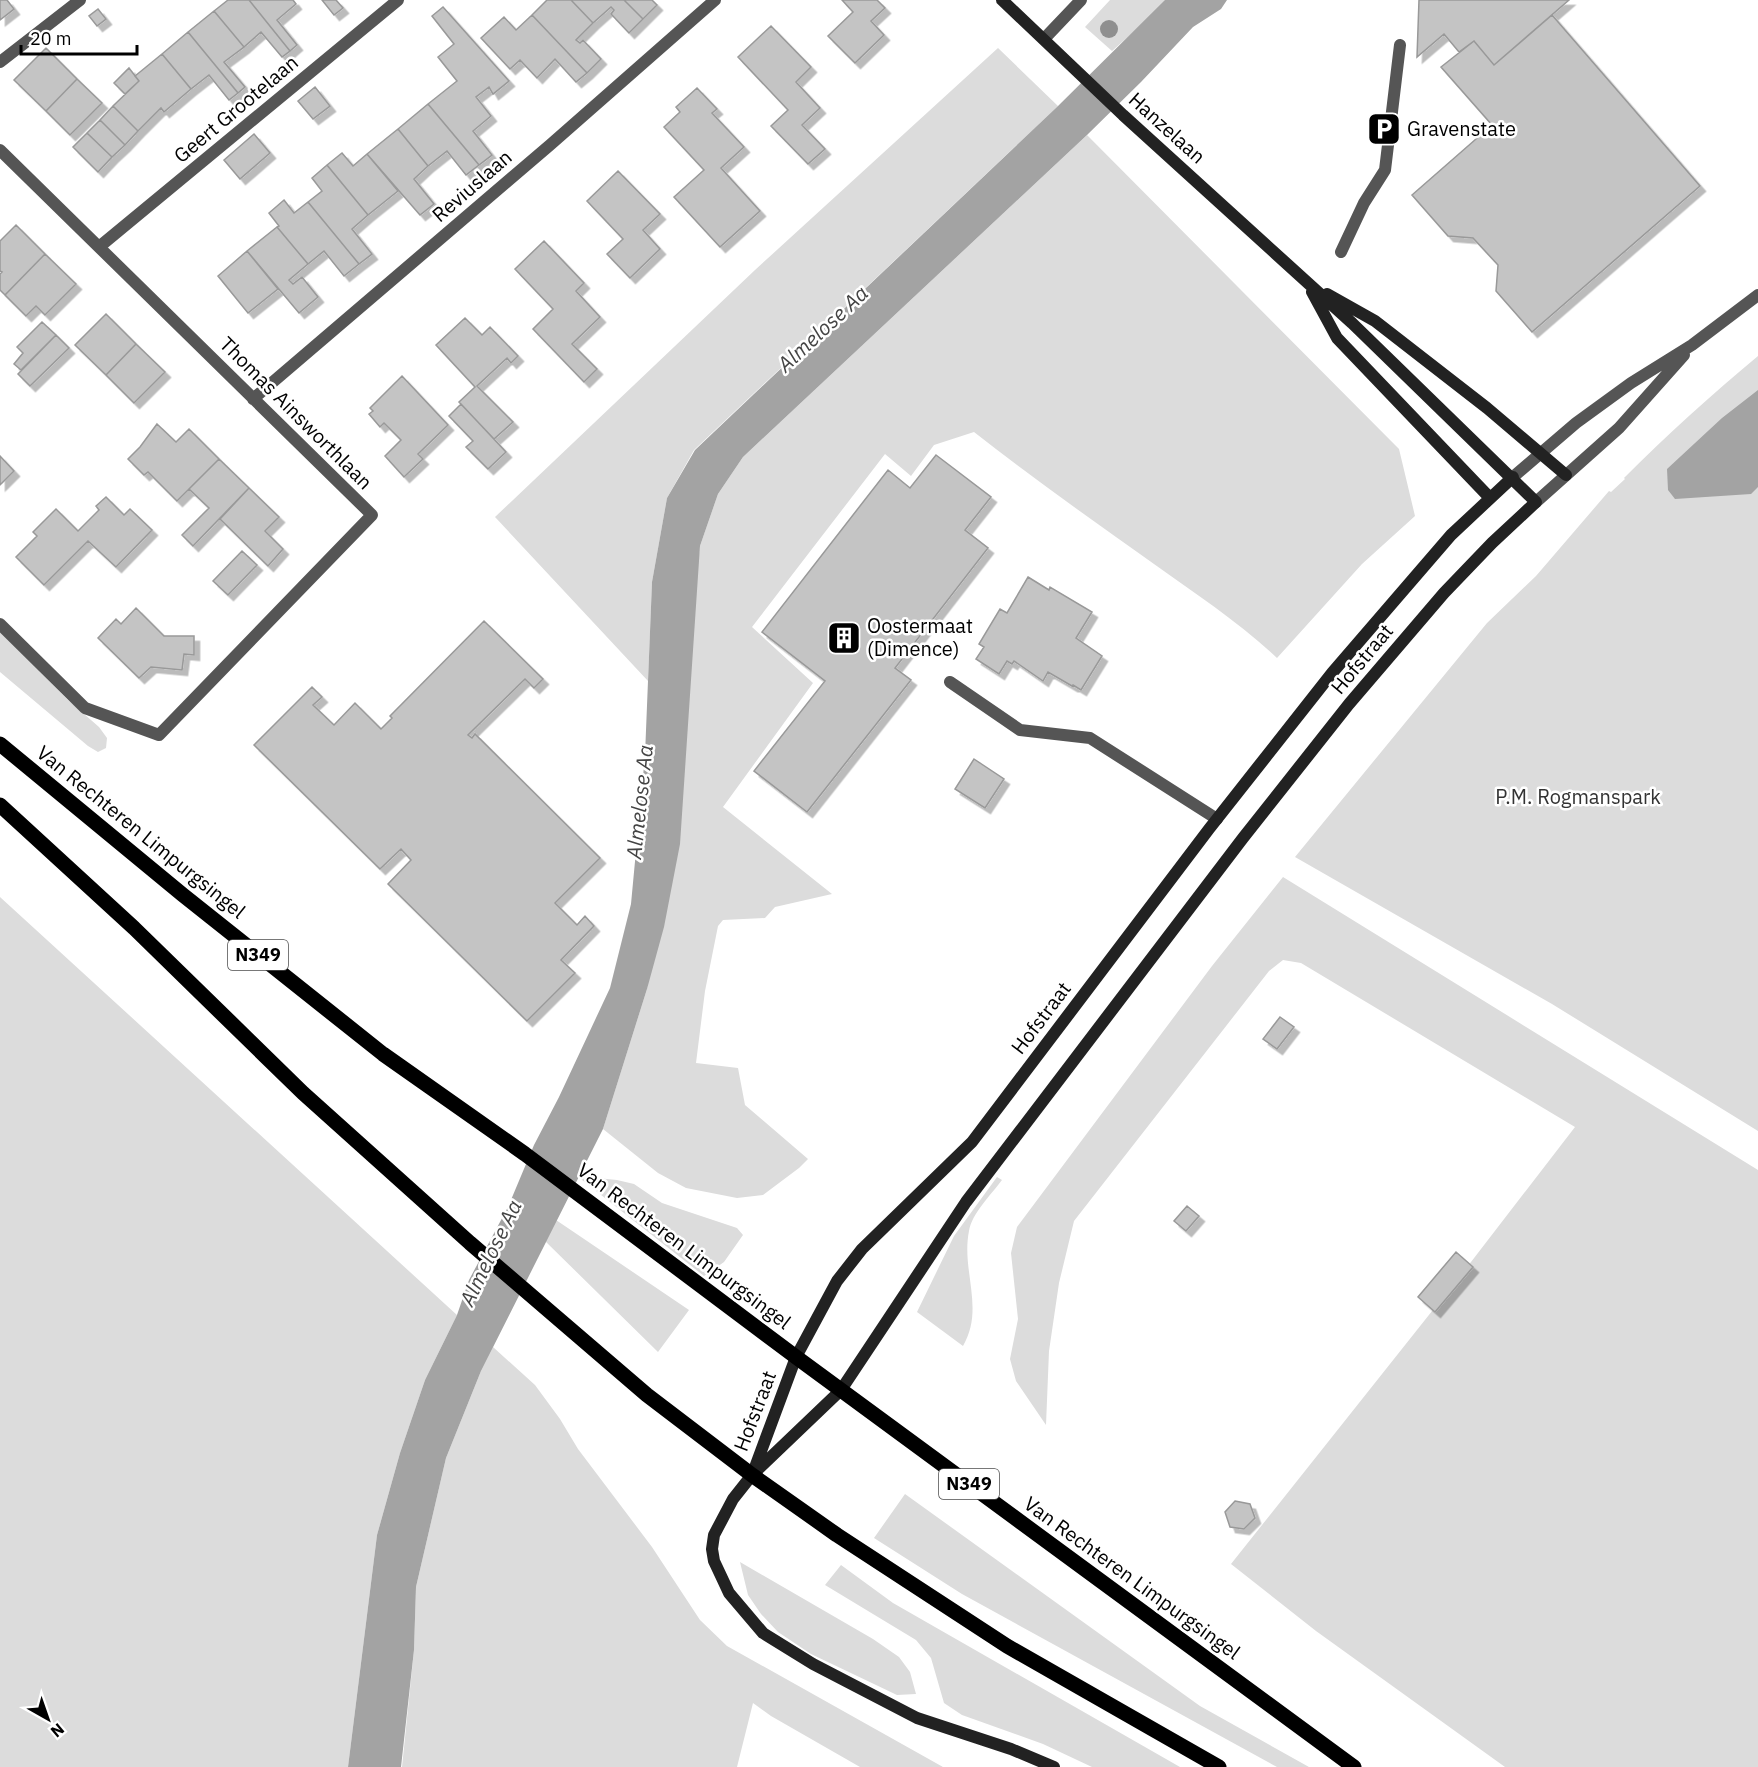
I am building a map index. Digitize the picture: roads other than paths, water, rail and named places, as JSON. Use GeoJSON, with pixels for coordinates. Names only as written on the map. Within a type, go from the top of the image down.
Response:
{"type":"FeatureCollection","features":[{"type":"Feature","properties":{"kind":"main road","name":"Van Rechteren Limpurgsingel"},"geometry":{"type":"LineString","coordinates":[[0,744],[183,895],[383,1054],[525,1154],[796,1357],[1354,1767]]}},
{"type":"Feature","properties":{"kind":"main road"},"geometry":{"type":"LineString","coordinates":[[0,805],[134,928],[303,1093],[538,1303],[647,1395],[752,1475],[1007,1646],[1219,1767]]}},
{"type":"Feature","properties":{"kind":"street"},"geometry":{"type":"LineString","coordinates":[[0,62],[80,0]]}},
{"type":"Feature","properties":{"kind":"street","name":"Geert Grootelaan"},"geometry":{"type":"LineString","coordinates":[[99,247],[398,0]]}},
{"type":"Feature","properties":{"kind":"street","name":"Reviuslaan"},"geometry":{"type":"LineString","coordinates":[[253,399],[542,152],[715,0]]}},
{"type":"Feature","properties":{"kind":"street","name":"Hanzelaan"},"geometry":{"type":"LineString","coordinates":[[1002,0],[1123,115],[1352,323],[1513,477],[1536,502]]}},
{"type":"Feature","properties":{"kind":"street"},"geometry":{"type":"LineString","coordinates":[[1044,39],[1082,0]]}},
{"type":"Feature","properties":{"kind":"street"},"geometry":{"type":"LineString","coordinates":[[1341,252],[1364,203],[1385,170],[1400,45]]}},
{"type":"Feature","properties":{"kind":"street","name":"Thomas Ainsworthlaan"},"geometry":{"type":"LineString","coordinates":[[0,150],[372,515],[159,735],[85,708],[0,624]]}},
{"type":"Feature","properties":{"kind":"street","name":"Hanzelaan"},"geometry":{"type":"LineString","coordinates":[[1307,283],[1375,321],[1566,475]]}},
{"type":"Feature","properties":{"kind":"street","name":"Hanzelaan"},"geometry":{"type":"LineString","coordinates":[[1307,283],[1337,338],[1490,498]]}},
{"type":"Feature","properties":{"kind":"street","name":"Hofstraat"},"geometry":{"type":"LineString","coordinates":[[752,1475],[796,1357],[837,1281],[862,1249],[972,1142],[1216,819],[1340,665],[1451,535],[1540,452],[1631,383],[1692,345],[1758,295]]}},
{"type":"Feature","properties":{"kind":"street","name":"Hofstraat"},"geometry":{"type":"LineString","coordinates":[[752,1475],[841,1390],[966,1202],[1243,838],[1349,704],[1444,592],[1492,543],[1618,428],[1692,345]]}},
{"type":"Feature","properties":{"kind":"street"},"geometry":{"type":"LineString","coordinates":[[950,682],[1020,730],[1090,738],[1216,819]]}},
{"type":"Feature","properties":{"kind":"street"},"geometry":{"type":"LineString","coordinates":[[752,1475],[734,1499],[714,1535],[712,1549],[714,1561],[729,1593],[763,1633],[813,1664],[917,1718],[1011,1749],[1054,1767]]}},
{"type":"Feature","properties":{"kind":"water","name":"Almelose Aa"},"geometry":{"type":"Polygon","coordinates":[[[1165,0],[1227,0],[1221,9],[1193,27],[1087,135],[743,457],[718,494],[700,546],[680,844],[664,927],[647,989],[603,1129],[481,1371],[446,1458],[416,1587],[414,1650],[401,1767],[348,1767],[377,1535],[400,1453],[425,1380],[457,1315],[469,1280],[508,1207],[534,1145],[610,988],[631,904],[645,755],[652,582],[667,498],[695,450],[1058,106],[1165,0]]]}},
{"type":"Feature","properties":{"kind":"water"},"geometry":{"type":"Polygon","coordinates":[[[1758,390],[1758,487],[1751,494],[1675,499],[1668,490],[1667,469],[1722,418],[1758,390]]]}},
{"type":"Feature","properties":{"kind":"place","name":"Gravenstate"},"geometry":{"type":"Point","coordinates":[1384,129]}},
{"type":"Feature","properties":{"kind":"place","name":"Oostermaat (Dimence)"},"geometry":{"type":"Point","coordinates":[844,638]}},
{"type":"Feature","properties":{"kind":"park label","name":"P.M. Rogmanspark"},"geometry":{"type":"Point","coordinates":[1578,797]}}]}
